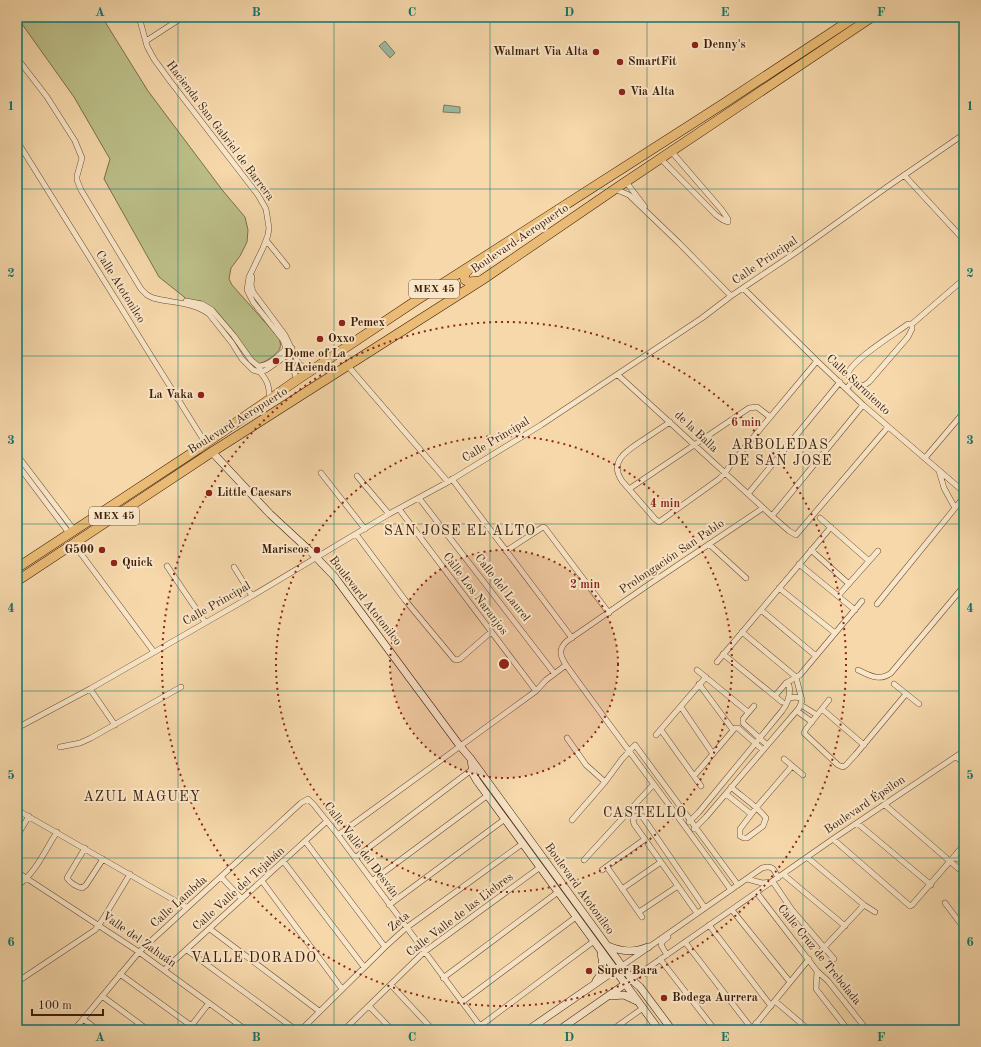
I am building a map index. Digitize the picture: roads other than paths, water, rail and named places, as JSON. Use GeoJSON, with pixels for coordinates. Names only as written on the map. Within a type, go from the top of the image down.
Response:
{"type":"FeatureCollection","features":[{"type":"Feature","properties":{"kind":"highway"},"geometry":{"type":"LineString","coordinates":[[835,30],[845,17]]}},
{"type":"Feature","properties":{"kind":"highway","name":"Boulevard Aeropuerto"},"geometry":{"type":"LineString","coordinates":[[17,568],[206,444],[297,380],[445,282],[726,102],[855,17]]}},
{"type":"Feature","properties":{"kind":"highway","name":"Boulevard Aeropuerto"},"geometry":{"type":"LineString","coordinates":[[17,581],[212,452],[348,366],[389,338],[446,304],[872,17]]}},
{"type":"Feature","properties":{"kind":"highway"},"geometry":{"type":"LineString","coordinates":[[477,261],[466,273],[464,278],[469,282],[482,280]]}},
{"type":"Feature","properties":{"kind":"highway"},"geometry":{"type":"LineString","coordinates":[[445,282],[451,282],[456,286],[446,304]]}},
{"type":"Feature","properties":{"kind":"street","name":"Hacienda San Gabriel de Barrera"},"geometry":{"type":"LineString","coordinates":[[139,17],[147,46],[154,59],[264,203],[269,223],[268,239]]}},
{"type":"Feature","properties":{"kind":"street"},"geometry":{"type":"LineString","coordinates":[[146,41],[183,17]]}},
{"type":"Feature","properties":{"kind":"street"},"geometry":{"type":"LineString","coordinates":[[17,58],[47,97],[75,141],[82,156],[82,161],[77,176],[78,184],[130,271],[149,292],[175,301],[195,302],[212,310],[234,341],[248,366],[253,370],[266,370],[273,366],[286,351],[292,347]]}},
{"type":"Feature","properties":{"kind":"street","name":"Calle Principal"},"geometry":{"type":"LineString","coordinates":[[17,728],[90,689],[252,596],[389,514],[450,480],[550,419],[702,318],[731,296],[795,253],[964,134]]}},
{"type":"Feature","properties":{"kind":"street","name":"Calle Atotonilco"},"geometry":{"type":"LineString","coordinates":[[17,141],[206,444]]}},
{"type":"Feature","properties":{"kind":"street"},"geometry":{"type":"LineString","coordinates":[[661,159],[716,215],[722,220],[728,222],[728,219],[721,209],[671,151]]}},
{"type":"Feature","properties":{"kind":"street"},"geometry":{"type":"LineString","coordinates":[[904,175],[964,240]]}},
{"type":"Feature","properties":{"kind":"street"},"geometry":{"type":"LineString","coordinates":[[626,182],[651,216]]}},
{"type":"Feature","properties":{"kind":"street"},"geometry":{"type":"LineString","coordinates":[[615,189],[629,195],[698,261],[731,296]]}},
{"type":"Feature","properties":{"kind":"street"},"geometry":{"type":"LineString","coordinates":[[268,239],[287,266]]}},
{"type":"Feature","properties":{"kind":"street"},"geometry":{"type":"LineString","coordinates":[[268,239],[253,272],[251,285],[253,292],[283,340],[297,380]]}},
{"type":"Feature","properties":{"kind":"street"},"geometry":{"type":"LineString","coordinates":[[912,324],[912,329],[908,337],[869,382],[863,386],[858,386],[852,382],[848,374],[851,367],[874,348],[908,324],[912,324],[964,279]]}},
{"type":"Feature","properties":{"kind":"street","name":"Calle Sarmiento"},"geometry":{"type":"LineString","coordinates":[[743,288],[817,361],[888,427],[964,492]]}},
{"type":"Feature","properties":{"kind":"street"},"geometry":{"type":"LineString","coordinates":[[268,316],[292,347],[300,364],[311,371]]}},
{"type":"Feature","properties":{"kind":"street"},"geometry":{"type":"LineString","coordinates":[[670,422],[625,452],[617,466],[618,476],[659,522],[707,488],[725,473],[817,361]]}},
{"type":"Feature","properties":{"kind":"street"},"geometry":{"type":"LineString","coordinates":[[348,366],[450,480],[572,638]]}},
{"type":"Feature","properties":{"kind":"street"},"geometry":{"type":"LineString","coordinates":[[260,369],[268,383],[270,393],[269,401]]}},
{"type":"Feature","properties":{"kind":"street","name":"de la Balla"},"geometry":{"type":"LineString","coordinates":[[618,375],[763,508],[789,531],[796,535],[888,427]]}},
{"type":"Feature","properties":{"kind":"street"},"geometry":{"type":"LineString","coordinates":[[748,494],[840,382]]}},
{"type":"Feature","properties":{"kind":"street"},"geometry":{"type":"LineString","coordinates":[[847,388],[852,382]]}},
{"type":"Feature","properties":{"kind":"street"},"geometry":{"type":"LineString","coordinates":[[772,516],[864,404]]}},
{"type":"Feature","properties":{"kind":"street"},"geometry":{"type":"LineString","coordinates":[[629,489],[752,406],[757,407],[770,417]]}},
{"type":"Feature","properties":{"kind":"street"},"geometry":{"type":"LineString","coordinates":[[925,458],[964,412]]}},
{"type":"Feature","properties":{"kind":"street","name":"Boulevard Atotonilco"},"geometry":{"type":"LineString","coordinates":[[212,452],[270,514],[317,558],[334,576],[356,604],[471,759],[474,768],[474,777],[539,868],[599,948],[629,982],[641,1006],[659,1030]]}},
{"type":"Feature","properties":{"kind":"street"},"geometry":{"type":"LineString","coordinates":[[17,455],[55,510]]}},
{"type":"Feature","properties":{"kind":"street"},"geometry":{"type":"LineString","coordinates":[[17,464],[72,532]]}},
{"type":"Feature","properties":{"kind":"street"},"geometry":{"type":"LineString","coordinates":[[939,470],[944,488],[955,508]]}},
{"type":"Feature","properties":{"kind":"street"},"geometry":{"type":"LineString","coordinates":[[321,473],[365,529]]}},
{"type":"Feature","properties":{"kind":"street"},"geometry":{"type":"LineString","coordinates":[[357,476],[389,514]]}},
{"type":"Feature","properties":{"kind":"street","name":"Calle del Laurel"},"geometry":{"type":"LineString","coordinates":[[419,498],[554,673]]}},
{"type":"Feature","properties":{"kind":"street"},"geometry":{"type":"LineString","coordinates":[[877,604],[964,498]]}},
{"type":"Feature","properties":{"kind":"street","name":"Prolongación San Pablo"},"geometry":{"type":"LineString","coordinates":[[566,665],[561,658],[561,649],[563,644],[763,508]]}},
{"type":"Feature","properties":{"kind":"street","name":"Calle Los Naranjos"},"geometry":{"type":"LineString","coordinates":[[399,509],[536,691]]}},
{"type":"Feature","properties":{"kind":"street"},"geometry":{"type":"LineString","coordinates":[[820,518],[870,561]]}},
{"type":"Feature","properties":{"kind":"street"},"geometry":{"type":"LineString","coordinates":[[506,551],[543,527],[545,528],[609,613]]}},
{"type":"Feature","properties":{"kind":"street"},"geometry":{"type":"LineString","coordinates":[[717,662],[831,527]]}},
{"type":"Feature","properties":{"kind":"street"},"geometry":{"type":"LineString","coordinates":[[356,534],[410,606],[451,657],[456,660],[460,659],[492,632]]}},
{"type":"Feature","properties":{"kind":"street"},"geometry":{"type":"LineString","coordinates":[[73,543],[154,652]]}},
{"type":"Feature","properties":{"kind":"street"},"geometry":{"type":"LineString","coordinates":[[709,544],[746,578]]}},
{"type":"Feature","properties":{"kind":"street"},"geometry":{"type":"LineString","coordinates":[[811,550],[849,584]]}},
{"type":"Feature","properties":{"kind":"street"},"geometry":{"type":"LineString","coordinates":[[838,596],[878,552]]}},
{"type":"Feature","properties":{"kind":"street"},"geometry":{"type":"LineString","coordinates":[[799,564],[855,610]]}},
{"type":"Feature","properties":{"kind":"street"},"geometry":{"type":"LineString","coordinates":[[167,566],[205,622]]}},
{"type":"Feature","properties":{"kind":"street"},"geometry":{"type":"LineString","coordinates":[[234,567],[252,596]]}},
{"type":"Feature","properties":{"kind":"street"},"geometry":{"type":"LineString","coordinates":[[858,670],[870,676],[880,678],[884,678],[891,673],[964,586]]}},
{"type":"Feature","properties":{"kind":"street"},"geometry":{"type":"LineString","coordinates":[[779,588],[835,634]]}},
{"type":"Feature","properties":{"kind":"street"},"geometry":{"type":"LineString","coordinates":[[774,696],[786,682],[800,675],[862,601]]}},
{"type":"Feature","properties":{"kind":"street"},"geometry":{"type":"LineString","coordinates":[[761,610],[816,656]]}},
{"type":"Feature","properties":{"kind":"street"},"geometry":{"type":"LineString","coordinates":[[690,832],[726,794],[797,710],[801,702],[796,677],[742,632]]}},
{"type":"Feature","properties":{"kind":"street"},"geometry":{"type":"LineString","coordinates":[[723,654],[782,702]]}},
{"type":"Feature","properties":{"kind":"street"},"geometry":{"type":"LineString","coordinates":[[338,835],[536,691],[554,673],[566,665],[628,752],[685,825],[731,890]]}},
{"type":"Feature","properties":{"kind":"street"},"geometry":{"type":"LineString","coordinates":[[697,670],[748,712]]}},
{"type":"Feature","properties":{"kind":"street"},"geometry":{"type":"LineString","coordinates":[[656,735],[706,677]]}},
{"type":"Feature","properties":{"kind":"street"},"geometry":{"type":"LineString","coordinates":[[685,825],[699,812],[782,711],[789,698],[789,686],[786,682]]}},
{"type":"Feature","properties":{"kind":"street"},"geometry":{"type":"LineString","coordinates":[[699,684],[733,730]]}},
{"type":"Feature","properties":{"kind":"street"},"geometry":{"type":"LineString","coordinates":[[894,684],[919,704]]}},
{"type":"Feature","properties":{"kind":"street"},"geometry":{"type":"LineString","coordinates":[[60,747],[85,741],[181,687]]}},
{"type":"Feature","properties":{"kind":"street"},"geometry":{"type":"LineString","coordinates":[[90,689],[115,725]]}},
{"type":"Feature","properties":{"kind":"street"},"geometry":{"type":"LineString","coordinates":[[829,700],[804,732],[805,735],[843,767],[864,745],[906,694]]}},
{"type":"Feature","properties":{"kind":"street"},"geometry":{"type":"LineString","coordinates":[[789,698],[796,697],[818,715]]}},
{"type":"Feature","properties":{"kind":"street"},"geometry":{"type":"LineString","coordinates":[[681,706],[713,754]]}},
{"type":"Feature","properties":{"kind":"street"},"geometry":{"type":"LineString","coordinates":[[754,706],[743,719],[743,723],[767,745]]}},
{"type":"Feature","properties":{"kind":"street"},"geometry":{"type":"LineString","coordinates":[[822,709],[864,745]]}},
{"type":"Feature","properties":{"kind":"street"},"geometry":{"type":"LineString","coordinates":[[797,710],[812,722]]}},
{"type":"Feature","properties":{"kind":"street"},"geometry":{"type":"LineString","coordinates":[[694,776],[733,730],[738,728],[762,750]]}},
{"type":"Feature","properties":{"kind":"street"},"geometry":{"type":"LineString","coordinates":[[661,730],[701,786]]}},
{"type":"Feature","properties":{"kind":"street"},"geometry":{"type":"LineString","coordinates":[[567,738],[586,765],[605,782]]}},
{"type":"Feature","properties":{"kind":"street"},"geometry":{"type":"LineString","coordinates":[[572,820],[635,745],[738,885]]}},
{"type":"Feature","properties":{"kind":"street","name":"Boulevard Épsilon"},"geometry":{"type":"LineString","coordinates":[[559,1030],[709,925],[784,875],[833,839],[964,751]]}},
{"type":"Feature","properties":{"kind":"street"},"geometry":{"type":"LineString","coordinates":[[956,757],[964,764]]}},
{"type":"Feature","properties":{"kind":"street"},"geometry":{"type":"LineString","coordinates":[[784,760],[803,775]]}},
{"type":"Feature","properties":{"kind":"street"},"geometry":{"type":"LineString","coordinates":[[731,788],[756,808],[766,818],[764,824],[748,838],[742,837],[739,833],[740,829],[751,814],[756,808],[792,766]]}},
{"type":"Feature","properties":{"kind":"street"},"geometry":{"type":"LineString","coordinates":[[355,858],[474,768]]}},
{"type":"Feature","properties":{"kind":"street","name":"Boulevard Atotonilco"},"geometry":{"type":"LineString","coordinates":[[474,768],[608,946],[618,968]]}},
{"type":"Feature","properties":{"kind":"street"},"geometry":{"type":"LineString","coordinates":[[584,860],[653,785]]}},
{"type":"Feature","properties":{"kind":"street"},"geometry":{"type":"LineString","coordinates":[[726,794],[751,814]]}},
{"type":"Feature","properties":{"kind":"street"},"geometry":{"type":"LineString","coordinates":[[372,881],[488,796]]}},
{"type":"Feature","properties":{"kind":"street","name":"Calle Valle del Desván"},"geometry":{"type":"LineString","coordinates":[[308,799],[338,835],[443,978],[482,1028]]}},
{"type":"Feature","properties":{"kind":"street","name":"Calle Lambda"},"geometry":{"type":"LineString","coordinates":[[74,1030],[139,952],[186,907],[221,877],[301,803],[308,799]]}},
{"type":"Feature","properties":{"kind":"street"},"geometry":{"type":"LineString","coordinates":[[885,805],[951,860],[959,869]]}},
{"type":"Feature","properties":{"kind":"street"},"geometry":{"type":"LineString","coordinates":[[17,810],[186,907]]}},
{"type":"Feature","properties":{"kind":"street"},"geometry":{"type":"LineString","coordinates":[[695,915],[678,886],[633,821],[637,815],[642,816],[705,908]]}},
{"type":"Feature","properties":{"kind":"street"},"geometry":{"type":"LineString","coordinates":[[17,836],[29,816]]}},
{"type":"Feature","properties":{"kind":"street"},"geometry":{"type":"LineString","coordinates":[[390,905],[505,819]]}},
{"type":"Feature","properties":{"kind":"street","name":"Calle Valle del Tejabán"},"geometry":{"type":"LineString","coordinates":[[164,970],[284,862],[327,821]]}},
{"type":"Feature","properties":{"kind":"street"},"geometry":{"type":"LineString","coordinates":[[857,823],[931,885]]}},
{"type":"Feature","properties":{"kind":"street"},"geometry":{"type":"LineString","coordinates":[[17,886],[27,878],[57,832]]}},
{"type":"Feature","properties":{"kind":"street"},"geometry":{"type":"LineString","coordinates":[[642,917],[605,868],[645,839]]}},
{"type":"Feature","properties":{"kind":"street"},"geometry":{"type":"LineString","coordinates":[[833,839],[910,906],[912,906],[931,885],[964,845]]}},
{"type":"Feature","properties":{"kind":"street"},"geometry":{"type":"LineString","coordinates":[[305,841],[385,947]]}},
{"type":"Feature","properties":{"kind":"street","name":"Zeta"},"geometry":{"type":"LineString","coordinates":[[300,1030],[406,928],[522,844]]}},
{"type":"Feature","properties":{"kind":"street"},"geometry":{"type":"LineString","coordinates":[[85,848],[67,878],[78,887],[82,888],[86,885],[103,859]]}},
{"type":"Feature","properties":{"kind":"street"},"geometry":{"type":"LineString","coordinates":[[808,858],[864,905],[875,912]]}},
{"type":"Feature","properties":{"kind":"street"},"geometry":{"type":"LineString","coordinates":[[951,860],[964,858]]}},
{"type":"Feature","properties":{"kind":"street"},"geometry":{"type":"LineString","coordinates":[[284,862],[364,967]]}},
{"type":"Feature","properties":{"kind":"street"},"geometry":{"type":"LineString","coordinates":[[622,889],[661,862]]}},
{"type":"Feature","properties":{"kind":"street"},"geometry":{"type":"LineString","coordinates":[[528,1030],[762,868],[769,866],[773,868],[778,878]]}},
{"type":"Feature","properties":{"kind":"street","name":"Calle Valle de las Liebres"},"geometry":{"type":"LineString","coordinates":[[348,1029],[369,1006],[424,952],[539,868]]}},
{"type":"Feature","properties":{"kind":"street","name":"Valle del Zahuán"},"geometry":{"type":"LineString","coordinates":[[17,872],[139,952],[246,1030]]}},
{"type":"Feature","properties":{"kind":"street"},"geometry":{"type":"LineString","coordinates":[[17,982],[82,939],[99,925],[130,874]]}},
{"type":"Feature","properties":{"kind":"street"},"geometry":{"type":"LineString","coordinates":[[784,875],[845,926]]}},
{"type":"Feature","properties":{"kind":"street"},"geometry":{"type":"LineString","coordinates":[[221,877],[242,899]]}},
{"type":"Feature","properties":{"kind":"street"},"geometry":{"type":"LineString","coordinates":[[747,879],[762,883],[773,882],[792,910],[834,959]]}},
{"type":"Feature","properties":{"kind":"street"},"geometry":{"type":"LineString","coordinates":[[262,881],[342,989]]}},
{"type":"Feature","properties":{"kind":"street"},"geometry":{"type":"LineString","coordinates":[[639,912],[678,886]]}},
{"type":"Feature","properties":{"kind":"street"},"geometry":{"type":"LineString","coordinates":[[443,978],[558,892]]}},
{"type":"Feature","properties":{"kind":"street","name":"Calle Cruz de Trebolada"},"geometry":{"type":"LineString","coordinates":[[757,893],[817,971],[828,981],[867,1030]]}},
{"type":"Feature","properties":{"kind":"street"},"geometry":{"type":"LineString","coordinates":[[945,902],[964,928]]}},
{"type":"Feature","properties":{"kind":"street"},"geometry":{"type":"LineString","coordinates":[[818,953],[864,905]]}},
{"type":"Feature","properties":{"kind":"street"},"geometry":{"type":"LineString","coordinates":[[732,910],[790,982]]}},
{"type":"Feature","properties":{"kind":"street"},"geometry":{"type":"LineString","coordinates":[[667,955],[662,948],[662,941],[684,926],[695,915]]}},
{"type":"Feature","properties":{"kind":"street"},"geometry":{"type":"LineString","coordinates":[[462,1002],[576,917]]}},
{"type":"Feature","properties":{"kind":"street"},"geometry":{"type":"LineString","coordinates":[[709,925],[771,1006]]}},
{"type":"Feature","properties":{"kind":"street"},"geometry":{"type":"LineString","coordinates":[[210,929],[320,1011]]}},
{"type":"Feature","properties":{"kind":"street"},"geometry":{"type":"LineString","coordinates":[[482,1028],[594,941]]}},
{"type":"Feature","properties":{"kind":"street"},"geometry":{"type":"LineString","coordinates":[[685,942],[751,1029],[809,959]]}},
{"type":"Feature","properties":{"kind":"street"},"geometry":{"type":"LineString","coordinates":[[608,946],[616,950],[629,952],[648,947]]}},
{"type":"Feature","properties":{"kind":"street"},"geometry":{"type":"LineString","coordinates":[[594,984],[601,974],[603,963],[599,948]]}},
{"type":"Feature","properties":{"kind":"street"},"geometry":{"type":"LineString","coordinates":[[187,950],[296,1030]]}},
{"type":"Feature","properties":{"kind":"street"},"geometry":{"type":"LineString","coordinates":[[660,959],[715,1030]]}},
{"type":"Feature","properties":{"kind":"street"},"geometry":{"type":"LineString","coordinates":[[817,971],[816,988],[848,1030]]}},
{"type":"Feature","properties":{"kind":"street"},"geometry":{"type":"LineString","coordinates":[[120,974],[190,1028],[197,1030]]}},
{"type":"Feature","properties":{"kind":"street","name":"Boulevard Atotonilco"},"geometry":{"type":"LineString","coordinates":[[629,982],[640,987],[672,1030]]}},
{"type":"Feature","properties":{"kind":"street"},"geometry":{"type":"LineString","coordinates":[[391,985],[433,1030]]}},
{"type":"Feature","properties":{"kind":"street"},"geometry":{"type":"LineString","coordinates":[[607,997],[624,995],[632,998],[641,1006],[612,1030]]}},
{"type":"Feature","properties":{"kind":"street"},"geometry":{"type":"LineString","coordinates":[[102,996],[148,1030]]}},
{"type":"Feature","properties":{"kind":"street"},"geometry":{"type":"LineString","coordinates":[[775,1001],[809,1030]]}},
{"type":"Feature","properties":{"kind":"street"},"geometry":{"type":"LineString","coordinates":[[190,1028],[209,1003]]}},
{"type":"Feature","properties":{"kind":"street"},"geometry":{"type":"LineString","coordinates":[[369,1006],[392,1030]]}},
{"type":"Feature","properties":{"kind":"street"},"geometry":{"type":"LineString","coordinates":[[83,1019],[98,1030]]}},
{"type":"Feature","properties":{"kind":"street"},"geometry":{"type":"LineString","coordinates":[[756,1023],[764,1030]]}},
{"type":"Feature","properties":{"kind":"place","name":"Denny's"},"geometry":{"type":"Point","coordinates":[695,45]}},
{"type":"Feature","properties":{"kind":"place","name":"Walmart Via Alta"},"geometry":{"type":"Point","coordinates":[596,52]}},
{"type":"Feature","properties":{"kind":"place","name":"SmartFit"},"geometry":{"type":"Point","coordinates":[620,62]}},
{"type":"Feature","properties":{"kind":"place","name":"Via Alta"},"geometry":{"type":"Point","coordinates":[622,92]}},
{"type":"Feature","properties":{"kind":"place","name":"Pemex"},"geometry":{"type":"Point","coordinates":[342,323]}},
{"type":"Feature","properties":{"kind":"place","name":"Oxxo"},"geometry":{"type":"Point","coordinates":[320,339]}},
{"type":"Feature","properties":{"kind":"place","name":"Dome of La HAcienda"},"geometry":{"type":"Point","coordinates":[276,361]}},
{"type":"Feature","properties":{"kind":"place","name":"La Vaka"},"geometry":{"type":"Point","coordinates":[201,395]}},
{"type":"Feature","properties":{"kind":"place","name":"Little Caesars"},"geometry":{"type":"Point","coordinates":[209,493]}},
{"type":"Feature","properties":{"kind":"place","name":"G500"},"geometry":{"type":"Point","coordinates":[102,550]}},
{"type":"Feature","properties":{"kind":"place","name":"Mariscos"},"geometry":{"type":"Point","coordinates":[317,550]}},
{"type":"Feature","properties":{"kind":"place","name":"Quick"},"geometry":{"type":"Point","coordinates":[114,563]}},
{"type":"Feature","properties":{"kind":"place","name":"Super Bara"},"geometry":{"type":"Point","coordinates":[589,971]}},
{"type":"Feature","properties":{"kind":"place","name":"Bodega Aurrera"},"geometry":{"type":"Point","coordinates":[664,998]}},
{"type":"Feature","properties":{"kind":"district","name":"ARBOLEDAS DE SAN JOSE"},"geometry":{"type":"Point","coordinates":[780,454]}},
{"type":"Feature","properties":{"kind":"district","name":"SAN JOSE EL ALTO"},"geometry":{"type":"Point","coordinates":[460,531]}},
{"type":"Feature","properties":{"kind":"district","name":"AZUL MAGUEY"},"geometry":{"type":"Point","coordinates":[142,797]}},
{"type":"Feature","properties":{"kind":"district","name":"CASTELLO"},"geometry":{"type":"Point","coordinates":[645,813]}},
{"type":"Feature","properties":{"kind":"district","name":"VALLE DORADO"},"geometry":{"type":"Point","coordinates":[254,958]}}]}
